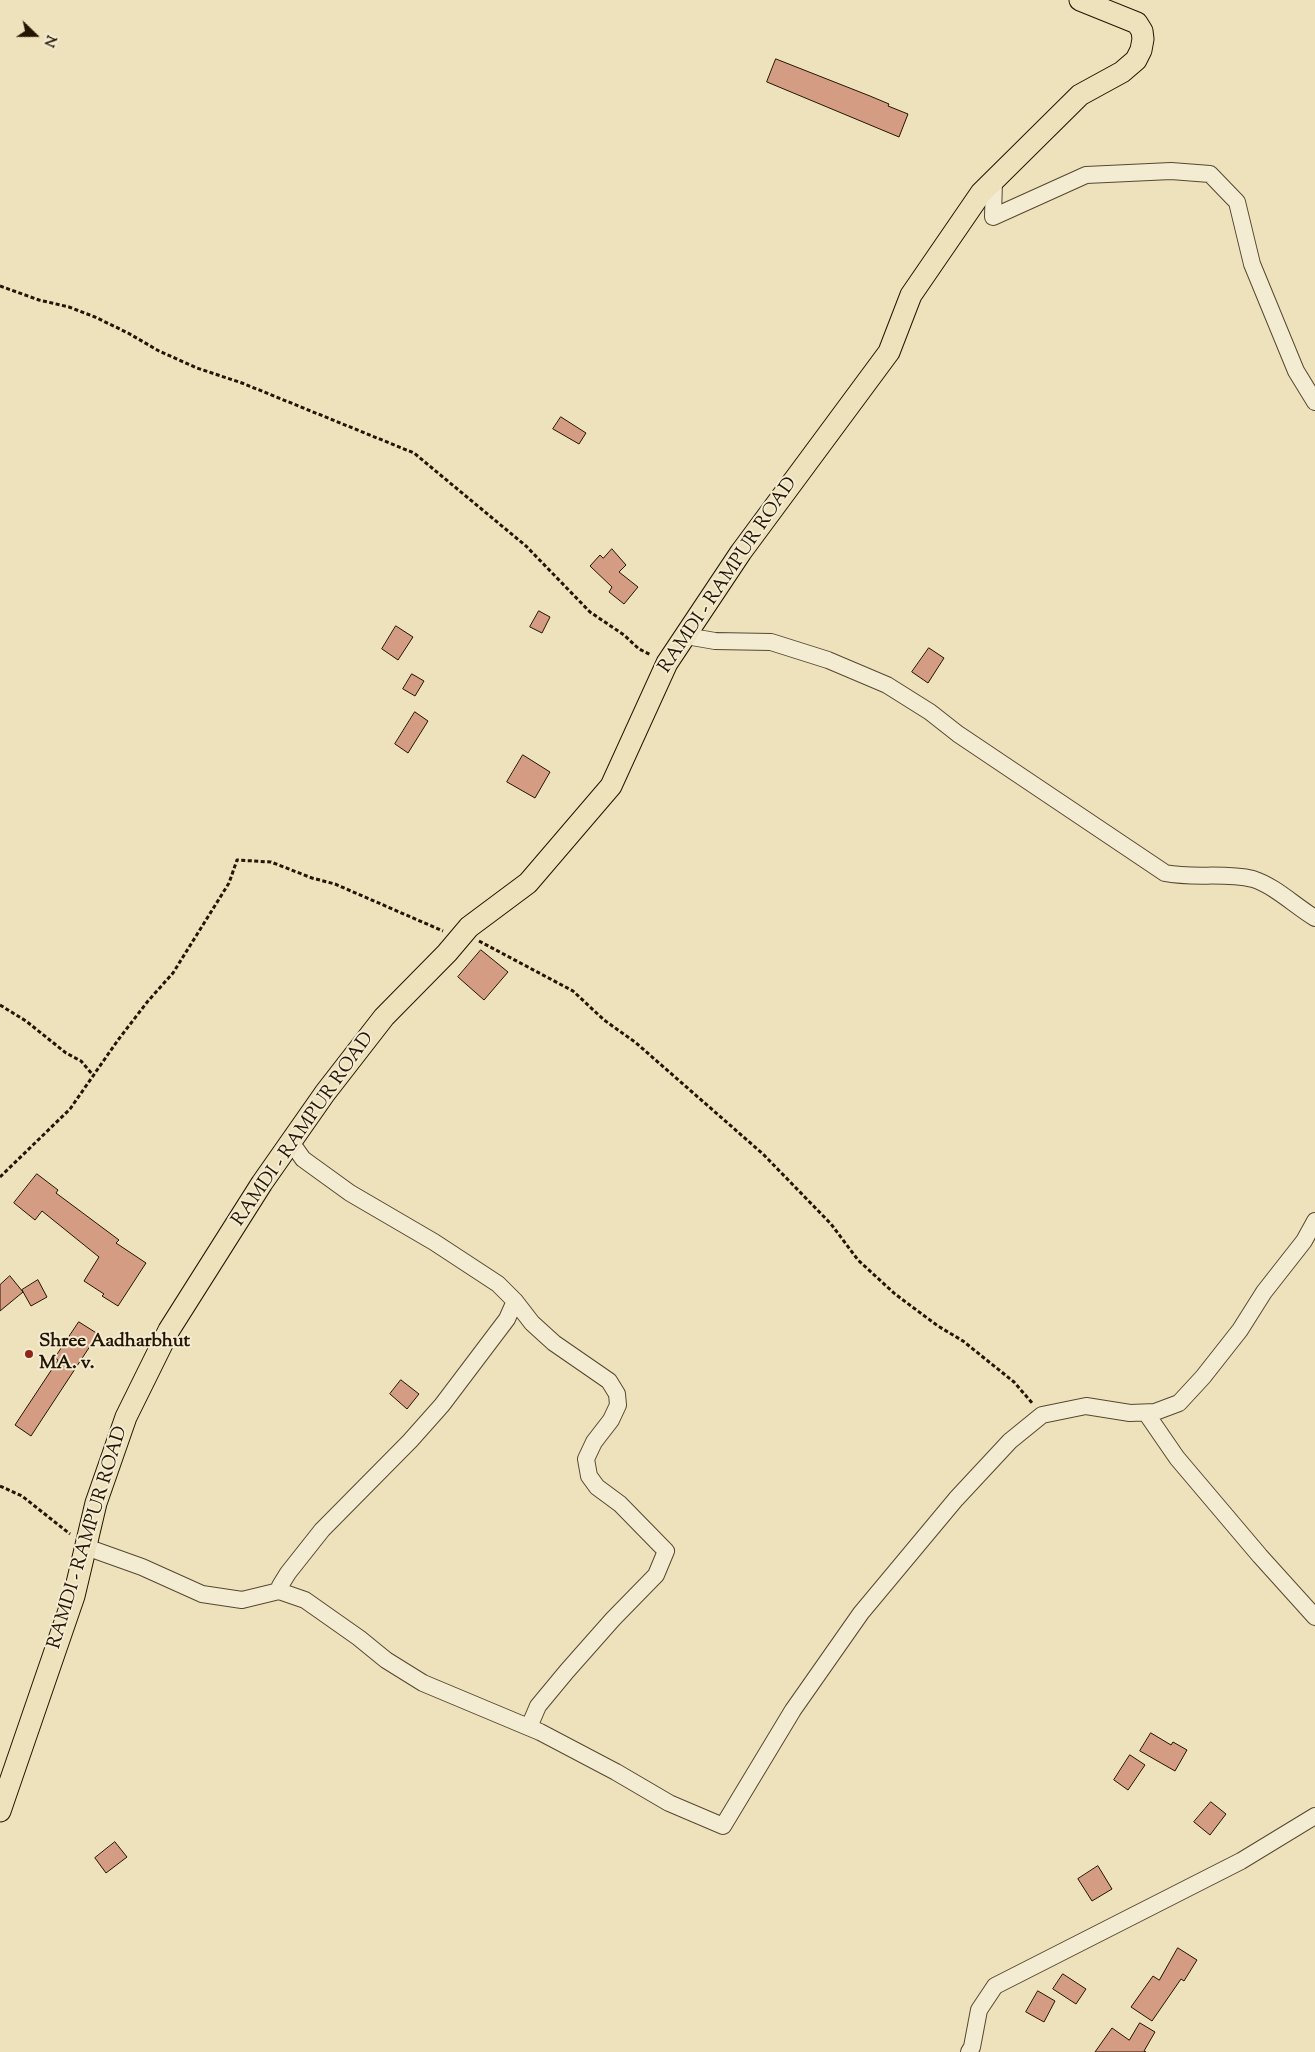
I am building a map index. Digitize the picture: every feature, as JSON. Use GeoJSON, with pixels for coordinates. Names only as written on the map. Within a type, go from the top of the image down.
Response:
{"type":"FeatureCollection","features":[{"type":"Feature","properties":{"kind":"main road","name":"RAMDI - RAMPUR ROAD"},"geometry":{"type":"LineString","coordinates":[[0,1811],[74,1596],[96,1503],[126,1418],[169,1330],[262,1183],[325,1093],[384,1017],[464,933],[528,883],[611,786],[667,663],[741,552],[889,352],[911,295],[981,193],[1080,95],[1122,72],[1136,60],[1141,50],[1143,39],[1142,31],[1137,23],[1080,0]]}},
{"type":"Feature","properties":{"kind":"street"},"geometry":{"type":"LineString","coordinates":[[994,180],[993,218],[1086,175],[1171,171],[1210,174],[1237,202],[1252,264],[1296,371],[1315,402]]}},
{"type":"Feature","properties":{"kind":"street"},"geometry":{"type":"LineString","coordinates":[[686,636],[715,641],[771,642],[828,660],[887,685],[930,712],[958,734],[1165,872],[1182,876],[1207,874],[1253,880],[1271,888],[1315,918]]}},
{"type":"Feature","properties":{"kind":"street"},"geometry":{"type":"LineString","coordinates":[[291,1142],[303,1159],[334,1182],[448,1251],[498,1284],[516,1301],[532,1323],[554,1343],[609,1381],[617,1394],[618,1405],[611,1420],[594,1442],[586,1459],[589,1476],[597,1486],[620,1504],[666,1551],[656,1575],[567,1671],[538,1706],[529,1727]]}},
{"type":"Feature","properties":{"kind":"street"},"geometry":{"type":"LineString","coordinates":[[86,1547],[142,1567],[202,1594],[242,1600],[279,1592],[305,1600],[359,1638],[386,1660],[423,1683],[529,1727],[616,1772],[669,1803],[723,1826],[793,1710],[861,1613],[956,1498],[1010,1441],[1042,1415],[1086,1406],[1130,1413],[1146,1413],[1155,1412],[1179,1403],[1203,1377],[1240,1330],[1264,1292],[1304,1241],[1315,1221]]}},
{"type":"Feature","properties":{"kind":"street"},"geometry":{"type":"LineString","coordinates":[[280,1586],[322,1530],[410,1441],[442,1405],[506,1319],[516,1301]]}},
{"type":"Feature","properties":{"kind":"street"},"geometry":{"type":"LineString","coordinates":[[1146,1413],[1177,1458],[1260,1556],[1315,1617]]}},
{"type":"Feature","properties":{"kind":"street"},"geometry":{"type":"LineString","coordinates":[[969,2052],[972,2047],[979,2010],[995,1986],[1240,1861],[1315,1816]]}},
{"type":"Feature","properties":{"kind":"path"},"geometry":{"type":"LineString","coordinates":[[0,286],[39,300],[78,310],[197,368],[242,383],[414,453],[526,546],[590,612],[624,635],[639,649],[667,663]]}},
{"type":"Feature","properties":{"kind":"path"},"geometry":{"type":"LineString","coordinates":[[0,1177],[70,1109],[148,1001],[178,966],[229,883],[237,860],[271,862],[464,933],[573,991],[604,1020],[635,1042],[763,1154],[831,1224],[858,1260],[888,1287],[938,1326],[963,1341],[1014,1382],[1042,1415]]}},
{"type":"Feature","properties":{"kind":"path"},"geometry":{"type":"LineString","coordinates":[[0,1005],[26,1021],[66,1053],[81,1061],[93,1075]]}},
{"type":"Feature","properties":{"kind":"path"},"geometry":{"type":"LineString","coordinates":[[0,1486],[22,1496],[86,1547]]}},
{"type":"Feature","properties":{"kind":"building"},"geometry":{"type":"Polygon","coordinates":[[[776,59],[870,96],[908,114],[899,137],[767,82],[776,59]]]}},
{"type":"Feature","properties":{"kind":"building"},"geometry":{"type":"Polygon","coordinates":[[[561,417],[586,433],[579,444],[553,429],[561,417]]]}},
{"type":"Feature","properties":{"kind":"building"},"geometry":{"type":"Polygon","coordinates":[[[612,549],[626,565],[619,572],[638,587],[624,604],[609,592],[612,587],[590,566],[600,555],[603,558],[612,549]]]}},
{"type":"Feature","properties":{"kind":"building"},"geometry":{"type":"Polygon","coordinates":[[[539,611],[550,617],[542,633],[530,627],[539,611]]]}},
{"type":"Feature","properties":{"kind":"building"},"geometry":{"type":"Polygon","coordinates":[[[396,626],[413,637],[398,660],[382,649],[396,626]]]}},
{"type":"Feature","properties":{"kind":"building"},"geometry":{"type":"Polygon","coordinates":[[[929,648],[944,658],[928,683],[912,672],[929,648]]]}},
{"type":"Feature","properties":{"kind":"building"},"geometry":{"type":"Polygon","coordinates":[[[412,674],[424,681],[415,696],[403,689],[412,674]]]}},
{"type":"Feature","properties":{"kind":"building"},"geometry":{"type":"Polygon","coordinates":[[[415,712],[428,721],[408,753],[395,744],[415,712]]]}},
{"type":"Feature","properties":{"kind":"building"},"geometry":{"type":"Polygon","coordinates":[[[523,755],[550,772],[535,798],[507,782],[523,755]]]}},
{"type":"Feature","properties":{"kind":"building"},"geometry":{"type":"Polygon","coordinates":[[[481,950],[508,972],[484,1000],[458,977],[481,950]]]}},
{"type":"Feature","properties":{"kind":"building"},"geometry":{"type":"Polygon","coordinates":[[[37,1174],[58,1190],[56,1193],[119,1240],[116,1243],[146,1263],[118,1306],[84,1281],[99,1257],[42,1211],[35,1220],[14,1203],[37,1174]]]}},
{"type":"Feature","properties":{"kind":"building"},"geometry":{"type":"Polygon","coordinates":[[[10,1276],[23,1292],[0,1311],[0,1285],[10,1276]]]}},
{"type":"Feature","properties":{"kind":"building"},"geometry":{"type":"Polygon","coordinates":[[[38,1280],[47,1297],[31,1306],[22,1290],[38,1280]]]}},
{"type":"Feature","properties":{"kind":"building"},"geometry":{"type":"Polygon","coordinates":[[[79,1322],[98,1334],[31,1436],[15,1425],[58,1360],[55,1358],[79,1322]]]}},
{"type":"Feature","properties":{"kind":"building"},"geometry":{"type":"Polygon","coordinates":[[[401,1380],[419,1394],[407,1409],[390,1394],[401,1380]]]}},
{"type":"Feature","properties":{"kind":"building"},"geometry":{"type":"Polygon","coordinates":[[[1151,1733],[1171,1745],[1173,1742],[1187,1750],[1175,1771],[1140,1751],[1151,1733]]]}},
{"type":"Feature","properties":{"kind":"building"},"geometry":{"type":"Polygon","coordinates":[[[1130,1755],[1145,1765],[1128,1790],[1114,1780],[1130,1755]]]}},
{"type":"Feature","properties":{"kind":"building"},"geometry":{"type":"Polygon","coordinates":[[[1211,1802],[1226,1814],[1210,1835],[1194,1822],[1211,1802]]]}},
{"type":"Feature","properties":{"kind":"building"},"geometry":{"type":"Polygon","coordinates":[[[115,1842],[127,1857],[106,1873],[95,1858],[115,1842]]]}},
{"type":"Feature","properties":{"kind":"building"},"geometry":{"type":"Polygon","coordinates":[[[1098,1866],[1112,1889],[1092,1901],[1078,1879],[1098,1866]]]}},
{"type":"Feature","properties":{"kind":"building"},"geometry":{"type":"Polygon","coordinates":[[[1178,1948],[1197,1960],[1184,1981],[1181,1979],[1152,2021],[1131,2007],[1153,1976],[1159,1980],[1178,1948]]]}},
{"type":"Feature","properties":{"kind":"building"},"geometry":{"type":"Polygon","coordinates":[[[1063,1974],[1086,1989],[1076,2004],[1053,1989],[1063,1974]]]}},
{"type":"Feature","properties":{"kind":"building"},"geometry":{"type":"Polygon","coordinates":[[[1038,1991],[1055,2001],[1044,2022],[1026,2012],[1038,1991]]]}},
{"type":"Feature","properties":{"kind":"building"},"geometry":{"type":"Polygon","coordinates":[[[1140,2023],[1155,2032],[1144,2051],[1146,2052],[1095,2052],[1112,2028],[1129,2040],[1140,2023]]]}},
{"type":"Feature","properties":{"kind":"place","name":"Shree Aadharbhut MA. v."},"geometry":{"type":"Point","coordinates":[29,1354]}}]}
